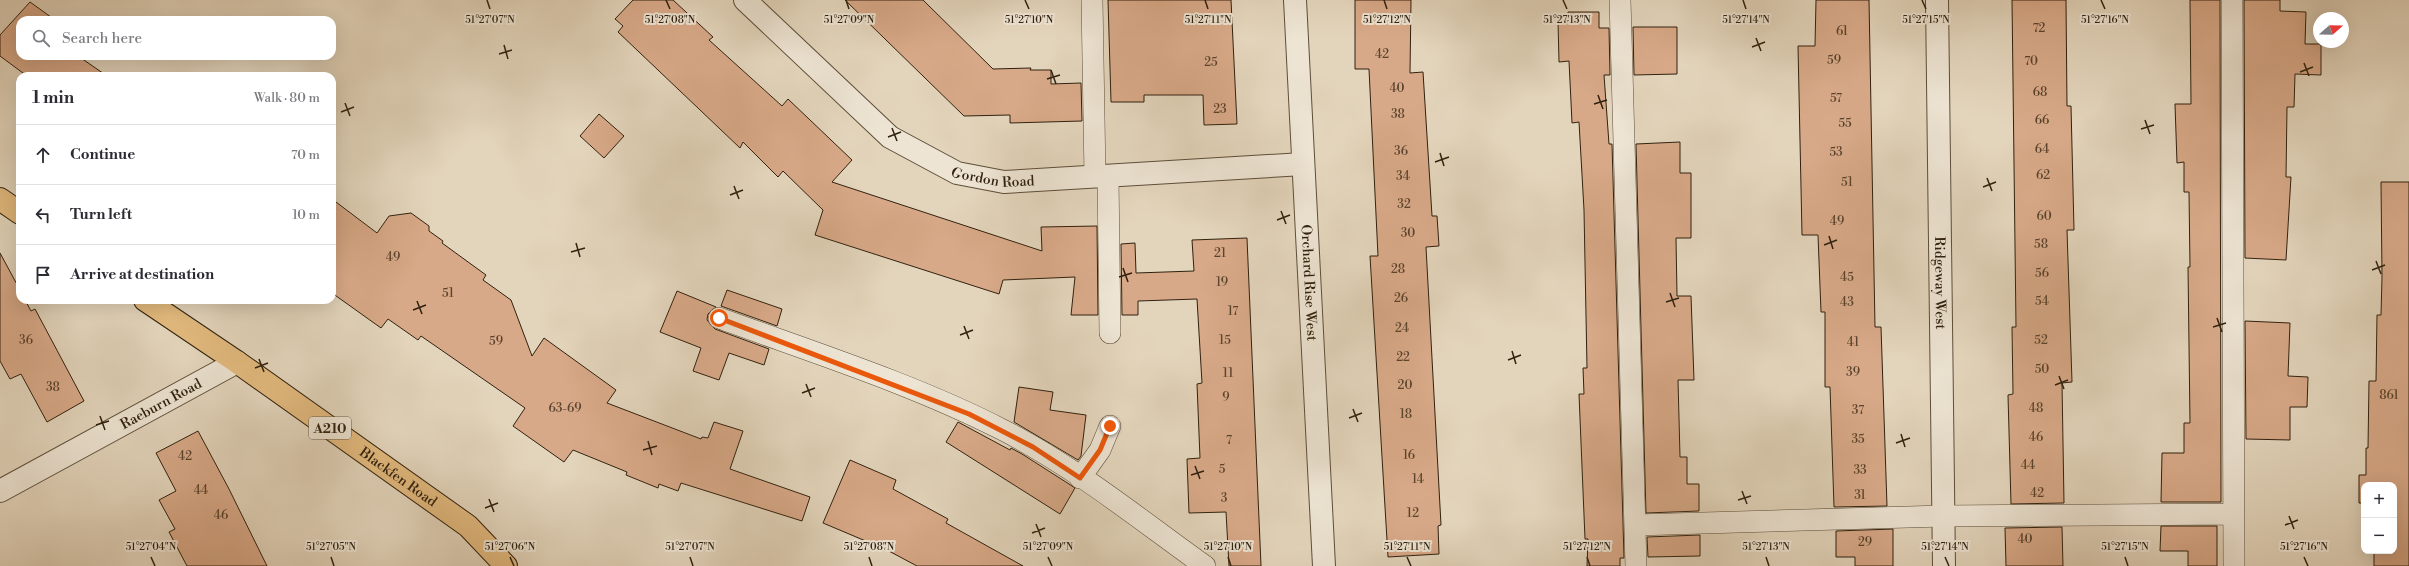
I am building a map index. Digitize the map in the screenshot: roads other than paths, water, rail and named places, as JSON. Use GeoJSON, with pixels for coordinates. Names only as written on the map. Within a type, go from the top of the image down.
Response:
{"type":"FeatureCollection","features":[{"type":"Feature","properties":{"kind":"main road"},"geometry":{"type":"LineString","coordinates":[[0,199],[16,211]]}},
{"type":"Feature","properties":{"kind":"main road","name":"Blackfen Road"},"geometry":{"type":"LineString","coordinates":[[151,304],[237,362],[468,526],[506,566]]}},
{"type":"Feature","properties":{"kind":"street","name":"Gordon Road"},"geometry":{"type":"LineString","coordinates":[[745,0],[890,137],[957,173],[1004,182],[1303,164]]}},
{"type":"Feature","properties":{"kind":"street","name":"Orchard Rise West"},"geometry":{"type":"LineString","coordinates":[[1295,0],[1324,566]]}},
{"type":"Feature","properties":{"kind":"street","name":"Ridgeway West"},"geometry":{"type":"LineString","coordinates":[[1937,0],[1944,566]]}},
{"type":"Feature","properties":{"kind":"street","name":"Raeburn Road"},"geometry":{"type":"LineString","coordinates":[[0,491],[237,362]]}},
{"type":"Feature","properties":{"kind":"lane"},"geometry":{"type":"LineString","coordinates":[[1092,0],[1110,333]]}},
{"type":"Feature","properties":{"kind":"lane"},"geometry":{"type":"LineString","coordinates":[[1620,0],[1636,566]]}},
{"type":"Feature","properties":{"kind":"lane"},"geometry":{"type":"LineString","coordinates":[[2232,0],[2234,566]]}},
{"type":"Feature","properties":{"kind":"lane"},"geometry":{"type":"LineString","coordinates":[[719,318],[969,414],[1033,447],[1080,478],[1205,566]]}},
{"type":"Feature","properties":{"kind":"lane"},"geometry":{"type":"LineString","coordinates":[[1080,478],[1100,450],[1110,426]]}},
{"type":"Feature","properties":{"kind":"lane"},"geometry":{"type":"LineString","coordinates":[[1636,525],[1943,516],[2234,514]]}}]}
